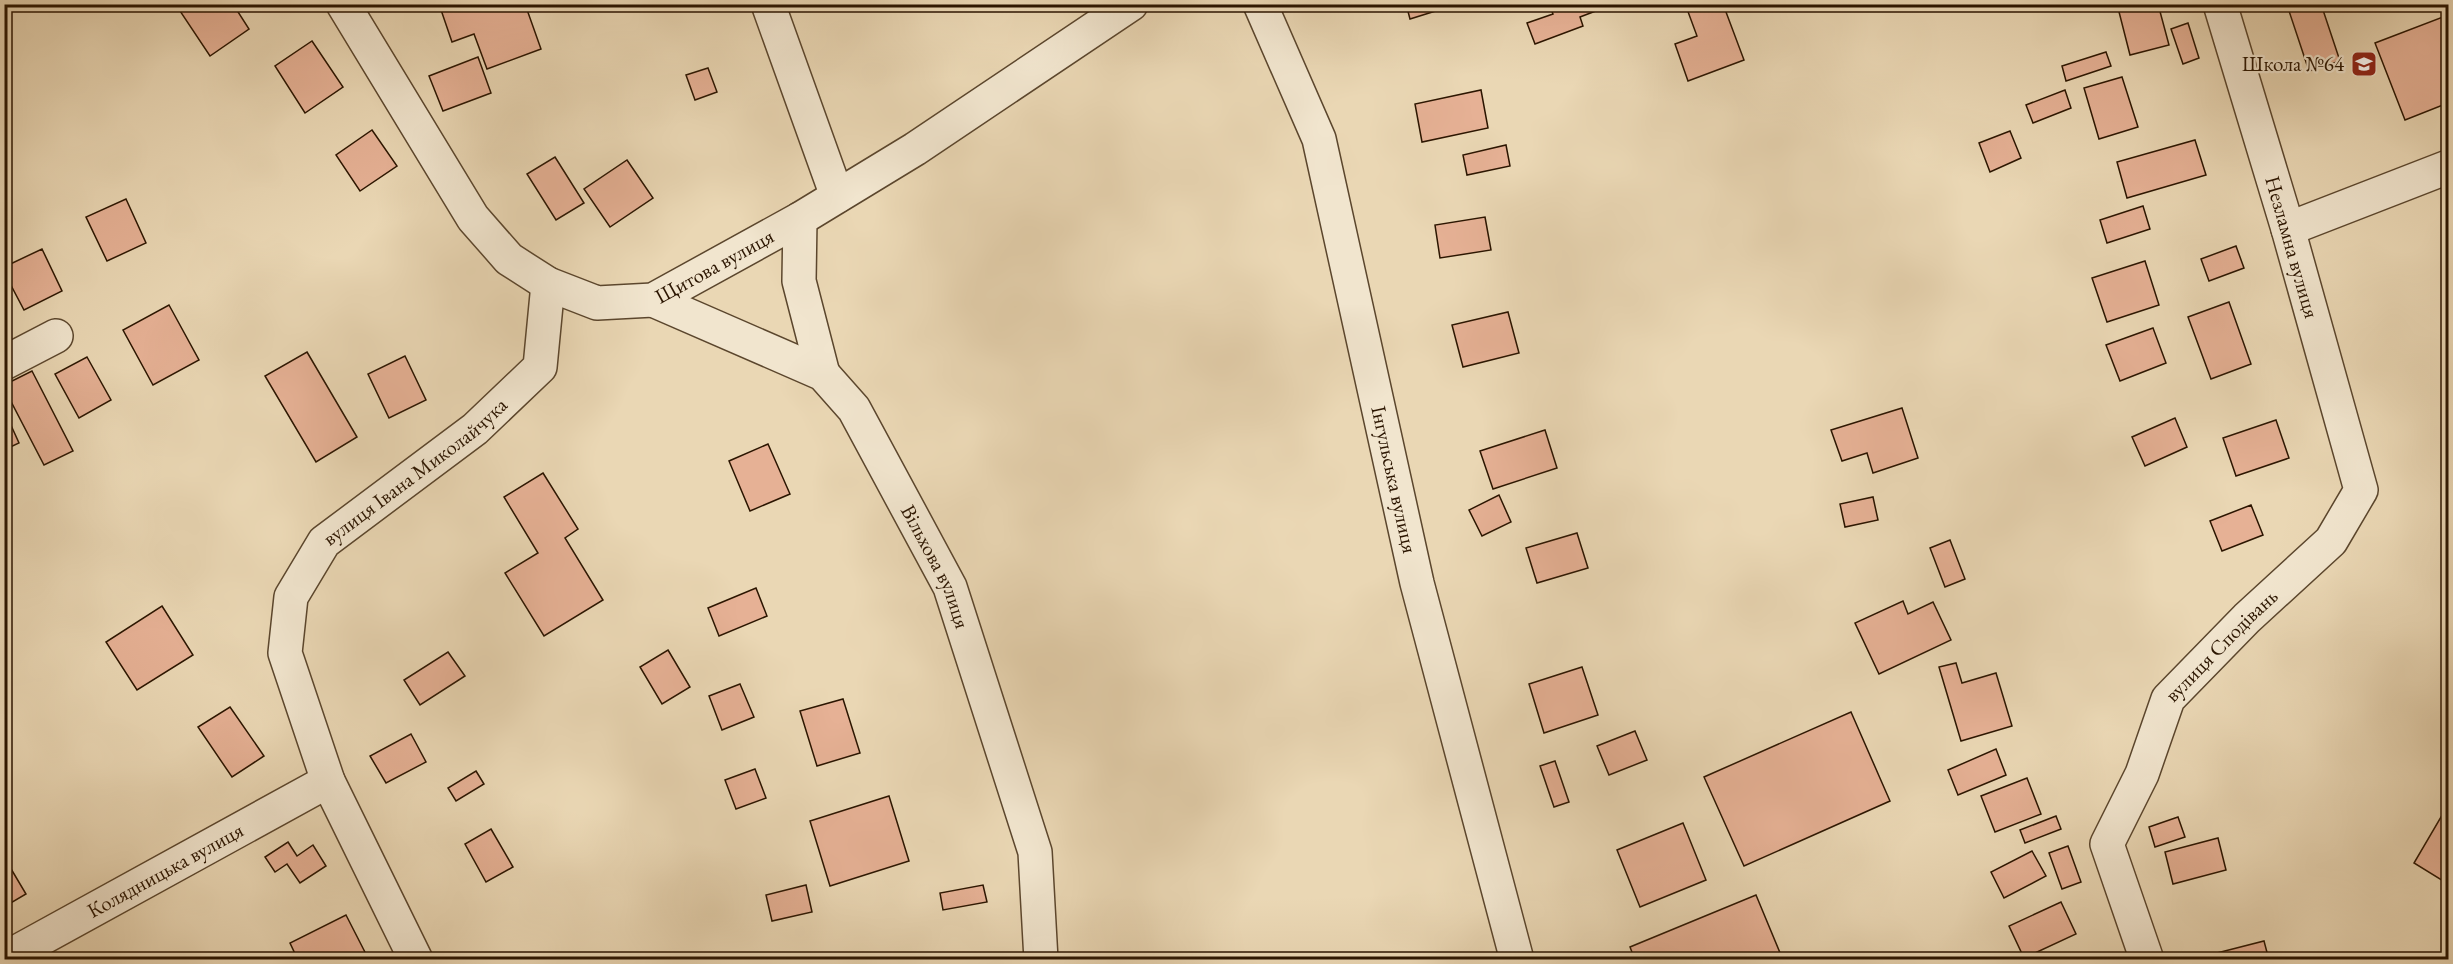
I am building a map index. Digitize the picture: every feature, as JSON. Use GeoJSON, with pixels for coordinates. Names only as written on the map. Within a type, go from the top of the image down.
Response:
{"type":"FeatureCollection","features":[{"type":"Feature","properties":{"kind":"street","name":"Щитова вулиця"},"geometry":{"type":"LineString","coordinates":[[344,4],[473,218],[508,259],[548,284],[597,303],[652,300],[800,219],[915,149],[1131,4]]}},
{"type":"Feature","properties":{"kind":"street"},"geometry":{"type":"LineString","coordinates":[[768,4],[837,196]]}},
{"type":"Feature","properties":{"kind":"street","name":"Інгульська вулиця"},"geometry":{"type":"LineString","coordinates":[[1260,4],[1319,139],[1417,583],[1518,960]]}},
{"type":"Feature","properties":{"kind":"street","name":"Незламна вулиця"},"geometry":{"type":"LineString","coordinates":[[2220,4],[2288,229],[2361,490]]}},
{"type":"Feature","properties":{"kind":"street"},"geometry":{"type":"LineString","coordinates":[[2288,229],[2448,167]]}},
{"type":"Feature","properties":{"kind":"street"},"geometry":{"type":"LineString","coordinates":[[800,219],[799,281],[823,374]]}},
{"type":"Feature","properties":{"kind":"street","name":"вулиця Івана Миколайчука"},"geometry":{"type":"LineString","coordinates":[[416,960],[328,781],[285,653],[291,597],[324,542],[475,429],[540,367],[548,284]]}},
{"type":"Feature","properties":{"kind":"street","name":"Вільхова вулиця"},"geometry":{"type":"LineString","coordinates":[[652,300],[823,374],[854,409],[950,587],[1035,852],[1041,960]]}},
{"type":"Feature","properties":{"kind":"street"},"geometry":{"type":"LineString","coordinates":[[4,363],[56,336]]}},
{"type":"Feature","properties":{"kind":"street","name":"вулиця Сподівань"},"geometry":{"type":"LineString","coordinates":[[2147,960],[2107,844],[2142,774],[2168,699],[2247,618],[2331,541],[2361,490]]}},
{"type":"Feature","properties":{"kind":"street","name":"Колядницька вулиця"},"geometry":{"type":"LineString","coordinates":[[4,959],[328,781]]}},
{"type":"Feature","properties":{"kind":"building"},"geometry":{"type":"Polygon","coordinates":[[[183,4],[233,4],[249,29],[210,56],[178,8],[183,4]]]}},
{"type":"Feature","properties":{"kind":"building"},"geometry":{"type":"Polygon","coordinates":[[[439,4],[525,4],[541,49],[487,69],[474,34],[452,42],[439,4]]]}},
{"type":"Feature","properties":{"kind":"building"},"geometry":{"type":"Polygon","coordinates":[[[1406,4],[1458,4],[1410,19],[1406,4]]]}},
{"type":"Feature","properties":{"kind":"building"},"geometry":{"type":"Polygon","coordinates":[[[1549,4],[1614,4],[1580,17],[1583,26],[1535,44],[1527,23],[1553,14],[1549,4]]]}},
{"type":"Feature","properties":{"kind":"building"},"geometry":{"type":"Polygon","coordinates":[[[1700,4],[1723,4],[1744,60],[1688,81],[1675,44],[1697,36],[1687,9],[1700,4]]]}},
{"type":"Feature","properties":{"kind":"building"},"geometry":{"type":"Polygon","coordinates":[[[2117,4],[2158,4],[2169,45],[2130,55],[2117,4]]]}},
{"type":"Feature","properties":{"kind":"building"},"geometry":{"type":"Polygon","coordinates":[[[2321,4],[2340,61],[2309,71],[2287,5],[2321,4]]]}},
{"type":"Feature","properties":{"kind":"building"},"geometry":{"type":"Polygon","coordinates":[[[2448,15],[2448,103],[2405,120],[2375,43],[2448,15]]]}},
{"type":"Feature","properties":{"kind":"building"},"geometry":{"type":"Polygon","coordinates":[[[2188,23],[2199,58],[2183,64],[2171,29],[2188,23]]]}},
{"type":"Feature","properties":{"kind":"building"},"geometry":{"type":"Polygon","coordinates":[[[312,41],[343,87],[305,113],[275,66],[312,41]]]}},
{"type":"Feature","properties":{"kind":"building"},"geometry":{"type":"Polygon","coordinates":[[[2106,52],[2111,66],[2066,81],[2062,66],[2106,52]]]}},
{"type":"Feature","properties":{"kind":"building"},"geometry":{"type":"Polygon","coordinates":[[[478,57],[491,93],[443,111],[429,76],[478,57]]]}},
{"type":"Feature","properties":{"kind":"building"},"geometry":{"type":"Polygon","coordinates":[[[708,68],[717,92],[695,100],[686,75],[708,68]]]}},
{"type":"Feature","properties":{"kind":"building"},"geometry":{"type":"Polygon","coordinates":[[[2122,77],[2138,127],[2099,139],[2084,88],[2122,77]]]}},
{"type":"Feature","properties":{"kind":"building"},"geometry":{"type":"Polygon","coordinates":[[[1481,90],[1488,128],[1422,142],[1415,104],[1481,90]]]}},
{"type":"Feature","properties":{"kind":"building"},"geometry":{"type":"Polygon","coordinates":[[[2065,90],[2071,108],[2033,123],[2026,105],[2065,90]]]}},
{"type":"Feature","properties":{"kind":"building"},"geometry":{"type":"Polygon","coordinates":[[[372,130],[397,166],[360,191],[336,155],[372,130]]]}},
{"type":"Feature","properties":{"kind":"building"},"geometry":{"type":"Polygon","coordinates":[[[2010,131],[2021,158],[1990,172],[1979,143],[2010,131]]]}},
{"type":"Feature","properties":{"kind":"building"},"geometry":{"type":"Polygon","coordinates":[[[2195,140],[2206,175],[2127,198],[2117,162],[2195,140]]]}},
{"type":"Feature","properties":{"kind":"building"},"geometry":{"type":"Polygon","coordinates":[[[1506,145],[1510,166],[1467,175],[1463,155],[1506,145]]]}},
{"type":"Feature","properties":{"kind":"building"},"geometry":{"type":"Polygon","coordinates":[[[555,157],[584,203],[556,220],[527,174],[555,157]]]}},
{"type":"Feature","properties":{"kind":"building"},"geometry":{"type":"Polygon","coordinates":[[[627,160],[653,198],[610,227],[584,189],[627,160]]]}},
{"type":"Feature","properties":{"kind":"building"},"geometry":{"type":"Polygon","coordinates":[[[126,199],[146,243],[107,261],[86,217],[126,199]]]}},
{"type":"Feature","properties":{"kind":"building"},"geometry":{"type":"Polygon","coordinates":[[[2143,206],[2150,229],[2107,243],[2100,220],[2143,206]]]}},
{"type":"Feature","properties":{"kind":"building"},"geometry":{"type":"Polygon","coordinates":[[[1485,217],[1491,250],[1440,258],[1435,225],[1485,217]]]}},
{"type":"Feature","properties":{"kind":"building"},"geometry":{"type":"Polygon","coordinates":[[[2236,246],[2244,268],[2209,281],[2201,259],[2236,246]]]}},
{"type":"Feature","properties":{"kind":"building"},"geometry":{"type":"Polygon","coordinates":[[[42,249],[62,291],[24,310],[4,272],[4,267],[42,249]]]}},
{"type":"Feature","properties":{"kind":"building"},"geometry":{"type":"Polygon","coordinates":[[[2145,261],[2159,305],[2107,322],[2092,278],[2145,261]]]}},
{"type":"Feature","properties":{"kind":"building"},"geometry":{"type":"Polygon","coordinates":[[[2229,302],[2251,364],[2211,379],[2188,317],[2229,302]]]}},
{"type":"Feature","properties":{"kind":"building"},"geometry":{"type":"Polygon","coordinates":[[[169,305],[199,360],[153,385],[123,330],[169,305]]]}},
{"type":"Feature","properties":{"kind":"building"},"geometry":{"type":"Polygon","coordinates":[[[1508,312],[1519,353],[1463,367],[1452,325],[1508,312]]]}},
{"type":"Feature","properties":{"kind":"building"},"geometry":{"type":"Polygon","coordinates":[[[2153,328],[2166,363],[2120,381],[2106,345],[2153,328]]]}},
{"type":"Feature","properties":{"kind":"building"},"geometry":{"type":"Polygon","coordinates":[[[307,352],[357,437],[316,462],[265,376],[307,352]]]}},
{"type":"Feature","properties":{"kind":"building"},"geometry":{"type":"Polygon","coordinates":[[[405,356],[426,400],[389,418],[368,374],[405,356]]]}},
{"type":"Feature","properties":{"kind":"building"},"geometry":{"type":"Polygon","coordinates":[[[87,357],[111,400],[79,418],[55,374],[87,357]]]}},
{"type":"Feature","properties":{"kind":"building"},"geometry":{"type":"Polygon","coordinates":[[[32,371],[73,451],[44,465],[4,388],[4,385],[32,371]]]}},
{"type":"Feature","properties":{"kind":"building"},"geometry":{"type":"Polygon","coordinates":[[[1902,408],[1918,458],[1873,473],[1867,453],[1842,461],[1831,430],[1902,408]]]}},
{"type":"Feature","properties":{"kind":"building"},"geometry":{"type":"Polygon","coordinates":[[[4,410],[19,443],[4,450],[4,410]]]}},
{"type":"Feature","properties":{"kind":"building"},"geometry":{"type":"Polygon","coordinates":[[[2175,418],[2187,447],[2145,466],[2132,437],[2175,418]]]}},
{"type":"Feature","properties":{"kind":"building"},"geometry":{"type":"Polygon","coordinates":[[[2276,420],[2289,458],[2236,476],[2223,438],[2276,420]]]}},
{"type":"Feature","properties":{"kind":"building"},"geometry":{"type":"Polygon","coordinates":[[[1545,430],[1557,468],[1493,489],[1480,451],[1545,430]]]}},
{"type":"Feature","properties":{"kind":"building"},"geometry":{"type":"Polygon","coordinates":[[[768,444],[790,494],[750,511],[729,461],[768,444]]]}},
{"type":"Feature","properties":{"kind":"building"},"geometry":{"type":"Polygon","coordinates":[[[543,473],[578,529],[565,538],[603,600],[544,636],[505,573],[538,553],[504,497],[543,473]]]}},
{"type":"Feature","properties":{"kind":"building"},"geometry":{"type":"Polygon","coordinates":[[[1499,495],[1511,522],[1482,536],[1469,510],[1499,495]]]}},
{"type":"Feature","properties":{"kind":"building"},"geometry":{"type":"Polygon","coordinates":[[[1873,497],[1878,520],[1845,527],[1840,504],[1873,497]]]}},
{"type":"Feature","properties":{"kind":"building"},"geometry":{"type":"Polygon","coordinates":[[[2251,505],[2263,535],[2222,551],[2210,521],[2251,505]]]}},
{"type":"Feature","properties":{"kind":"building"},"geometry":{"type":"Polygon","coordinates":[[[1577,533],[1588,568],[1537,583],[1526,548],[1577,533]]]}},
{"type":"Feature","properties":{"kind":"building"},"geometry":{"type":"Polygon","coordinates":[[[1950,540],[1965,579],[1945,587],[1930,548],[1950,540]]]}},
{"type":"Feature","properties":{"kind":"building"},"geometry":{"type":"Polygon","coordinates":[[[756,588],[767,616],[719,636],[708,608],[756,588]]]}},
{"type":"Feature","properties":{"kind":"building"},"geometry":{"type":"Polygon","coordinates":[[[1903,601],[1908,614],[1933,602],[1951,640],[1879,674],[1855,623],[1903,601]]]}},
{"type":"Feature","properties":{"kind":"building"},"geometry":{"type":"Polygon","coordinates":[[[162,606],[193,655],[137,690],[106,642],[162,606]]]}},
{"type":"Feature","properties":{"kind":"building"},"geometry":{"type":"Polygon","coordinates":[[[668,650],[690,687],[662,704],[640,667],[668,650]]]}},
{"type":"Feature","properties":{"kind":"building"},"geometry":{"type":"Polygon","coordinates":[[[448,652],[465,676],[420,705],[404,680],[448,652]]]}},
{"type":"Feature","properties":{"kind":"building"},"geometry":{"type":"Polygon","coordinates":[[[1956,663],[1962,683],[1996,673],[2012,726],[1961,741],[1939,667],[1956,663]]]}},
{"type":"Feature","properties":{"kind":"building"},"geometry":{"type":"Polygon","coordinates":[[[1582,667],[1598,715],[1544,733],[1529,684],[1582,667]]]}},
{"type":"Feature","properties":{"kind":"building"},"geometry":{"type":"Polygon","coordinates":[[[740,684],[754,717],[722,730],[709,696],[740,684]]]}},
{"type":"Feature","properties":{"kind":"building"},"geometry":{"type":"Polygon","coordinates":[[[843,699],[860,753],[817,766],[800,711],[843,699]]]}},
{"type":"Feature","properties":{"kind":"building"},"geometry":{"type":"Polygon","coordinates":[[[230,707],[264,756],[232,777],[198,727],[230,707]]]}},
{"type":"Feature","properties":{"kind":"building"},"geometry":{"type":"Polygon","coordinates":[[[1851,712],[1890,801],[1744,866],[1704,777],[1851,712]]]}},
{"type":"Feature","properties":{"kind":"building"},"geometry":{"type":"Polygon","coordinates":[[[1635,731],[1647,760],[1609,775],[1597,746],[1635,731]]]}},
{"type":"Feature","properties":{"kind":"building"},"geometry":{"type":"Polygon","coordinates":[[[411,734],[426,762],[386,783],[370,756],[411,734]]]}},
{"type":"Feature","properties":{"kind":"building"},"geometry":{"type":"Polygon","coordinates":[[[1996,749],[2006,775],[1958,795],[1948,770],[1996,749]]]}},
{"type":"Feature","properties":{"kind":"building"},"geometry":{"type":"Polygon","coordinates":[[[1555,761],[1569,802],[1554,807],[1540,766],[1555,761]]]}},
{"type":"Feature","properties":{"kind":"building"},"geometry":{"type":"Polygon","coordinates":[[[755,769],[766,798],[736,809],[725,780],[755,769]]]}},
{"type":"Feature","properties":{"kind":"building"},"geometry":{"type":"Polygon","coordinates":[[[476,771],[484,784],[456,801],[448,788],[476,771]]]}},
{"type":"Feature","properties":{"kind":"building"},"geometry":{"type":"Polygon","coordinates":[[[2027,778],[2041,814],[1995,832],[1981,796],[2027,778]]]}},
{"type":"Feature","properties":{"kind":"building"},"geometry":{"type":"Polygon","coordinates":[[[889,796],[909,861],[830,886],[810,821],[889,796]]]}},
{"type":"Feature","properties":{"kind":"building"},"geometry":{"type":"Polygon","coordinates":[[[2448,805],[2448,884],[2414,863],[2448,805]]]}},
{"type":"Feature","properties":{"kind":"building"},"geometry":{"type":"Polygon","coordinates":[[[2056,816],[2061,829],[2025,843],[2020,830],[2056,816]]]}},
{"type":"Feature","properties":{"kind":"building"},"geometry":{"type":"Polygon","coordinates":[[[2178,817],[2185,837],[2155,847],[2149,827],[2178,817]]]}},
{"type":"Feature","properties":{"kind":"building"},"geometry":{"type":"Polygon","coordinates":[[[1683,823],[1706,880],[1640,907],[1617,850],[1683,823]]]}},
{"type":"Feature","properties":{"kind":"building"},"geometry":{"type":"Polygon","coordinates":[[[491,829],[513,867],[486,882],[465,844],[491,829]]]}},
{"type":"Feature","properties":{"kind":"building"},"geometry":{"type":"Polygon","coordinates":[[[2218,838],[2226,870],[2173,884],[2165,852],[2218,838]]]}},
{"type":"Feature","properties":{"kind":"building"},"geometry":{"type":"Polygon","coordinates":[[[288,842],[297,856],[313,845],[326,866],[300,883],[287,864],[275,872],[265,857],[288,842]]]}},
{"type":"Feature","properties":{"kind":"building"},"geometry":{"type":"Polygon","coordinates":[[[2068,846],[2081,882],[2062,889],[2049,853],[2068,846]]]}},
{"type":"Feature","properties":{"kind":"building"},"geometry":{"type":"Polygon","coordinates":[[[2032,851],[2046,876],[2004,898],[1991,872],[2032,851]]]}},
{"type":"Feature","properties":{"kind":"building"},"geometry":{"type":"Polygon","coordinates":[[[4,857],[26,894],[4,907],[4,857]]]}},
{"type":"Feature","properties":{"kind":"building"},"geometry":{"type":"Polygon","coordinates":[[[806,885],[812,912],[772,921],[766,895],[806,885]]]}},
{"type":"Feature","properties":{"kind":"building"},"geometry":{"type":"Polygon","coordinates":[[[983,885],[987,902],[943,910],[940,893],[983,885]]]}},
{"type":"Feature","properties":{"kind":"building"},"geometry":{"type":"Polygon","coordinates":[[[1756,895],[1783,960],[1635,960],[1630,947],[1756,895]]]}},
{"type":"Feature","properties":{"kind":"building"},"geometry":{"type":"Polygon","coordinates":[[[2061,902],[2076,934],[2024,958],[2009,926],[2061,902]]]}},
{"type":"Feature","properties":{"kind":"building"},"geometry":{"type":"Polygon","coordinates":[[[346,915],[369,960],[298,960],[290,943],[346,915]]]}},
{"type":"Feature","properties":{"kind":"building"},"geometry":{"type":"Polygon","coordinates":[[[2264,941],[2269,960],[2211,960],[2209,955],[2264,941]]]}},
{"type":"Feature","properties":{"kind":"building"},"geometry":{"type":"Polygon","coordinates":[[[594,953],[599,960],[584,960],[594,953]]]}},
{"type":"Feature","properties":{"kind":"place","name":"Школа №64"},"geometry":{"type":"Point","coordinates":[2364,64]}}]}
